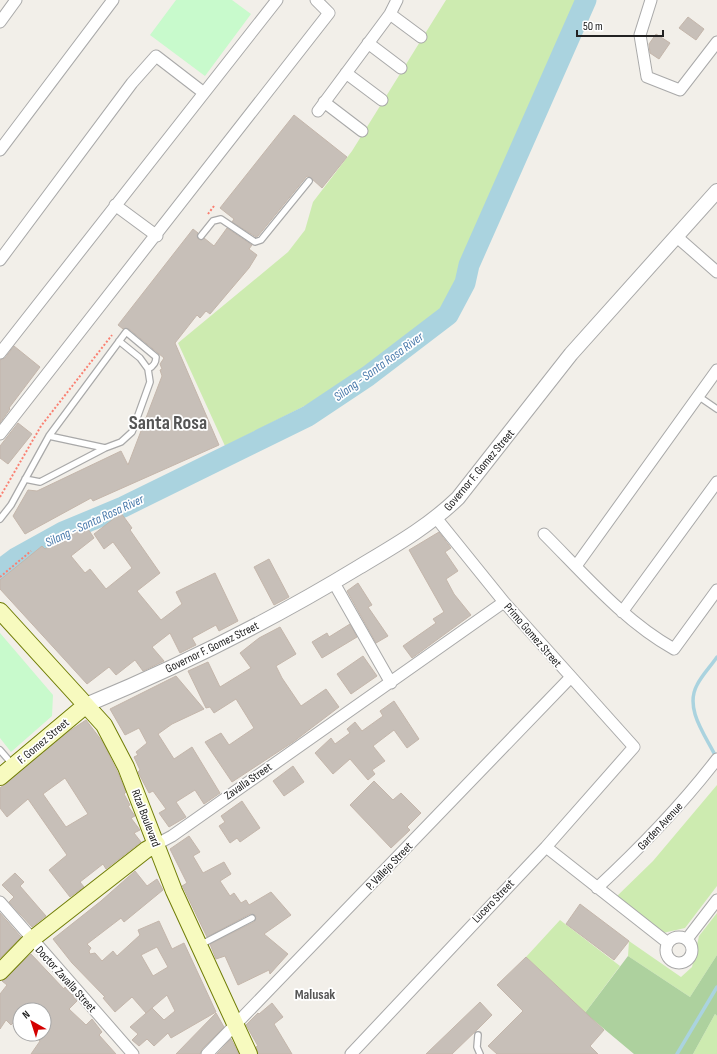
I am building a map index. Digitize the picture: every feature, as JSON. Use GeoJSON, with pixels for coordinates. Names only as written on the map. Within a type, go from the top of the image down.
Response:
{"type":"FeatureCollection","features":[{"type":"Feature","properties":{"kind":"main road","name":"Rizal Boulevard"},"geometry":{"type":"LineString","coordinates":[[0,611],[104,725],[126,767],[174,891],[249,1054]]}},
{"type":"Feature","properties":{"kind":"main road","name":"F. Gomez Street"},"geometry":{"type":"LineString","coordinates":[[0,777],[86,706]]}},
{"type":"Feature","properties":{"kind":"main road","name":"Zavalla Street"},"geometry":{"type":"LineString","coordinates":[[0,972],[31,940],[146,850],[156,844]]}},
{"type":"Feature","properties":{"kind":"street"},"geometry":{"type":"LineString","coordinates":[[0,22],[16,0]]}},
{"type":"Feature","properties":{"kind":"street"},"geometry":{"type":"LineString","coordinates":[[0,150],[113,0]]}},
{"type":"Feature","properties":{"kind":"street"},"geometry":{"type":"LineString","coordinates":[[0,353],[277,0]]}},
{"type":"Feature","properties":{"kind":"street"},"geometry":{"type":"LineString","coordinates":[[0,434],[157,236],[329,13],[316,0]]}},
{"type":"Feature","properties":{"kind":"street"},"geometry":{"type":"LineString","coordinates":[[362,131],[321,107],[390,14],[397,0]]}},
{"type":"Feature","properties":{"kind":"street"},"geometry":{"type":"LineString","coordinates":[[651,0],[640,34],[647,76],[680,90],[717,42]]}},
{"type":"Feature","properties":{"kind":"street"},"geometry":{"type":"LineString","coordinates":[[390,14],[421,37]]}},
{"type":"Feature","properties":{"kind":"street"},"geometry":{"type":"LineString","coordinates":[[368,43],[401,68]]}},
{"type":"Feature","properties":{"kind":"street"},"geometry":{"type":"LineString","coordinates":[[0,260],[132,83],[156,56],[204,93]]}},
{"type":"Feature","properties":{"kind":"street"},"geometry":{"type":"LineString","coordinates":[[346,73],[382,100]]}},
{"type":"Feature","properties":{"kind":"street","name":"Governor F. Gomez Street"},"geometry":{"type":"LineString","coordinates":[[86,706],[136,685],[275,616],[437,519],[458,498],[572,354],[717,191]]}},
{"type":"Feature","properties":{"kind":"street"},"geometry":{"type":"LineString","coordinates":[[115,205],[157,236]]}},
{"type":"Feature","properties":{"kind":"street"},"geometry":{"type":"LineString","coordinates":[[677,237],[717,272]]}},
{"type":"Feature","properties":{"kind":"street"},"geometry":{"type":"LineString","coordinates":[[576,566],[717,370]]}},
{"type":"Feature","properties":{"kind":"street"},"geometry":{"type":"LineString","coordinates":[[622,612],[717,482]]}},
{"type":"Feature","properties":{"kind":"street","name":"Primo Gomez Street"},"geometry":{"type":"LineString","coordinates":[[437,519],[504,602],[570,678],[634,747]]}},
{"type":"Feature","properties":{"kind":"street"},"geometry":{"type":"LineString","coordinates":[[544,534],[622,612],[657,640],[674,649],[717,590]]}},
{"type":"Feature","properties":{"kind":"street"},"geometry":{"type":"LineString","coordinates":[[334,582],[391,683]]}},
{"type":"Feature","properties":{"kind":"street","name":"Zavalla Street"},"geometry":{"type":"LineString","coordinates":[[156,844],[172,836],[504,602]]}},
{"type":"Feature","properties":{"kind":"street","name":"P. Vallejo Street"},"geometry":{"type":"LineString","coordinates":[[207,1054],[570,678]]}},
{"type":"Feature","properties":{"kind":"street","name":"Lucero Street"},"geometry":{"type":"LineString","coordinates":[[351,1054],[546,847],[634,747]]}},
{"type":"Feature","properties":{"kind":"street","name":"Garden Avenue"},"geometry":{"type":"LineString","coordinates":[[597,888],[639,848],[694,789],[714,762]]}},
{"type":"Feature","properties":{"kind":"street"},"geometry":{"type":"LineString","coordinates":[[546,847],[668,943]]}},
{"type":"Feature","properties":{"kind":"street"},"geometry":{"type":"LineString","coordinates":[[687,939],[717,900]]}},
{"type":"Feature","properties":{"kind":"street","name":"Doctor Zavalla Street"},"geometry":{"type":"LineString","coordinates":[[0,902],[31,940],[133,1054]]}},
{"type":"Feature","properties":{"kind":"street"},"geometry":{"type":"LineString","coordinates":[[677,937],[687,939],[692,949],[692,954],[684,962],[679,963],[669,958],[666,948],[668,943],[677,937]]}},
{"type":"Feature","properties":{"kind":"lane"},"geometry":{"type":"LineString","coordinates":[[201,236],[213,221],[222,219],[255,242],[261,240],[309,181]]}},
{"type":"Feature","properties":{"kind":"lane"},"geometry":{"type":"LineString","coordinates":[[123,336],[156,356],[156,362],[148,369]]}},
{"type":"Feature","properties":{"kind":"lane"},"geometry":{"type":"LineString","coordinates":[[25,479],[40,482],[105,448],[121,442],[132,432],[150,382],[148,369],[123,336]]}},
{"type":"Feature","properties":{"kind":"lane"},"geometry":{"type":"LineString","coordinates":[[0,519],[11,505],[49,436],[123,336]]}},
{"type":"Feature","properties":{"kind":"lane"},"geometry":{"type":"LineString","coordinates":[[698,396],[717,409]]}},
{"type":"Feature","properties":{"kind":"lane"},"geometry":{"type":"LineString","coordinates":[[49,436],[105,448]]}},
{"type":"Feature","properties":{"kind":"lane"},"geometry":{"type":"LineString","coordinates":[[0,750],[13,765]]}},
{"type":"Feature","properties":{"kind":"lane"},"geometry":{"type":"LineString","coordinates":[[199,945],[252,918]]}},
{"type":"Feature","properties":{"kind":"lane"},"geometry":{"type":"LineString","coordinates":[[478,1034],[478,1047],[480,1054]]}},
{"type":"Feature","properties":{"kind":"path"},"geometry":{"type":"LineString","coordinates":[[0,497],[41,426],[115,331],[123,336]]}},
{"type":"Feature","properties":{"kind":"path"},"geometry":{"type":"LineString","coordinates":[[41,426],[54,429]]}},
{"type":"Feature","properties":{"kind":"path"},"geometry":{"type":"LineString","coordinates":[[10,479],[22,485]]}},
{"type":"Feature","properties":{"kind":"path"},"geometry":{"type":"LineString","coordinates":[[0,577],[31,551]]}},
{"type":"Feature","properties":{"kind":"green space"},"geometry":{"type":"Polygon","coordinates":[[[176,0],[232,0],[251,14],[205,76],[150,35],[176,0]]]}},
{"type":"Feature","properties":{"kind":"green space"},"geometry":{"type":"Polygon","coordinates":[[[446,0],[580,0],[537,103],[477,236],[464,257],[457,282],[443,310],[390,350],[354,381],[225,446],[178,343],[288,252],[305,230],[313,202],[352,151],[446,0]]]}},
{"type":"Feature","properties":{"kind":"green space"},"geometry":{"type":"Polygon","coordinates":[[[0,633],[53,695],[52,716],[11,752],[0,738],[0,633]]]}},
{"type":"Feature","properties":{"kind":"green space"},"geometry":{"type":"Polygon","coordinates":[[[717,785],[717,886],[685,928],[663,933],[615,898],[653,861],[717,785]]]}},
{"type":"Feature","properties":{"kind":"green space"},"geometry":{"type":"Polygon","coordinates":[[[717,913],[717,955],[690,997],[628,956],[629,941],[681,977],[692,967],[699,936],[717,913]]]}},
{"type":"Feature","properties":{"kind":"green space"},"geometry":{"type":"Polygon","coordinates":[[[560,920],[620,966],[585,1013],[526,957],[560,920]]]}},
{"type":"Feature","properties":{"kind":"green space"},"geometry":{"type":"Polygon","coordinates":[[[717,955],[717,1016],[715,1014],[693,1054],[634,1054],[585,1013],[628,956],[690,997],[717,955]]]}},
{"type":"Feature","properties":{"kind":"green space"},"geometry":{"type":"Polygon","coordinates":[[[715,1014],[717,1016],[717,1054],[693,1054],[715,1014]]]}},
{"type":"Feature","properties":{"kind":"building"},"geometry":{"type":"Polygon","coordinates":[[[688,17],[704,29],[696,40],[679,28],[688,17]]]}},
{"type":"Feature","properties":{"kind":"building"},"geometry":{"type":"Polygon","coordinates":[[[656,34],[670,43],[659,59],[650,53],[649,44],[656,34]]]}},
{"type":"Feature","properties":{"kind":"building"},"geometry":{"type":"Polygon","coordinates":[[[294,115],[347,157],[322,188],[307,176],[256,237],[232,222],[234,219],[220,208],[294,115]]]}},
{"type":"Feature","properties":{"kind":"building"},"geometry":{"type":"Polygon","coordinates":[[[227,228],[252,245],[249,249],[257,255],[249,268],[210,314],[206,311],[200,318],[197,315],[175,343],[219,445],[93,501],[91,498],[25,534],[13,516],[28,490],[37,491],[121,451],[128,465],[162,376],[160,364],[164,358],[129,329],[123,329],[118,325],[193,229],[198,233],[198,239],[201,240],[204,238],[214,246],[227,228]]]}},
{"type":"Feature","properties":{"kind":"building"},"geometry":{"type":"Polygon","coordinates":[[[14,346],[40,367],[9,408],[10,409],[0,423],[0,360],[5,358],[14,346]]]}},
{"type":"Feature","properties":{"kind":"building"},"geometry":{"type":"Polygon","coordinates":[[[18,423],[32,434],[8,464],[0,458],[0,446],[18,423]]]}},
{"type":"Feature","properties":{"kind":"building"},"geometry":{"type":"Polygon","coordinates":[[[121,513],[132,528],[130,530],[160,573],[137,591],[161,620],[182,604],[176,592],[215,573],[238,621],[219,631],[216,625],[192,638],[196,645],[180,653],[170,633],[152,647],[164,661],[143,671],[135,660],[116,675],[109,667],[87,684],[0,589],[0,580],[42,546],[45,549],[86,526],[94,538],[71,556],[85,573],[90,569],[106,589],[132,568],[113,542],[104,549],[94,534],[121,513]]]}},
{"type":"Feature","properties":{"kind":"building"},"geometry":{"type":"Polygon","coordinates":[[[439,532],[451,548],[445,552],[458,571],[446,579],[454,594],[471,615],[412,658],[403,646],[436,623],[433,619],[444,612],[409,550],[439,532]]]}},
{"type":"Feature","properties":{"kind":"building"},"geometry":{"type":"Polygon","coordinates":[[[269,559],[289,597],[274,605],[254,567],[269,559]]]}},
{"type":"Feature","properties":{"kind":"building"},"geometry":{"type":"Polygon","coordinates":[[[358,583],[372,605],[368,607],[388,636],[376,643],[347,591],[358,583]]]}},
{"type":"Feature","properties":{"kind":"building"},"geometry":{"type":"Polygon","coordinates":[[[350,624],[357,637],[322,658],[312,642],[327,633],[329,637],[350,624]]]}},
{"type":"Feature","properties":{"kind":"building"},"geometry":{"type":"Polygon","coordinates":[[[280,627],[296,654],[276,666],[282,678],[301,706],[326,689],[339,707],[293,742],[232,782],[205,742],[221,733],[229,745],[254,728],[236,699],[214,713],[210,707],[206,708],[188,671],[208,662],[220,687],[251,668],[240,653],[259,638],[280,627]]]}},
{"type":"Feature","properties":{"kind":"building"},"geometry":{"type":"Polygon","coordinates":[[[363,656],[377,676],[351,694],[337,674],[363,656]]]}},
{"type":"Feature","properties":{"kind":"building"},"geometry":{"type":"Polygon","coordinates":[[[176,676],[204,709],[172,724],[158,734],[174,759],[192,747],[220,793],[204,804],[195,790],[176,802],[186,817],[169,827],[159,813],[166,809],[153,791],[149,793],[138,772],[140,770],[134,757],[138,755],[136,752],[147,743],[139,728],[125,735],[110,709],[176,676]]]}},
{"type":"Feature","properties":{"kind":"building"},"geometry":{"type":"Polygon","coordinates":[[[394,701],[419,739],[407,748],[394,730],[373,746],[385,761],[372,770],[375,774],[368,780],[350,759],[333,774],[315,753],[331,738],[335,744],[350,733],[347,729],[355,722],[362,731],[383,716],[380,711],[394,701]]]}},
{"type":"Feature","properties":{"kind":"building"},"geometry":{"type":"Polygon","coordinates":[[[86,720],[102,741],[126,792],[124,794],[130,805],[128,806],[135,816],[131,818],[140,830],[134,833],[141,842],[106,869],[103,864],[80,882],[84,887],[70,897],[49,870],[67,855],[28,799],[7,817],[0,808],[0,788],[68,732],[86,720]],[[65,778],[43,794],[66,827],[88,814],[65,778]]]}},
{"type":"Feature","properties":{"kind":"building"},"geometry":{"type":"Polygon","coordinates":[[[293,766],[304,782],[284,796],[273,781],[293,766]]]}},
{"type":"Feature","properties":{"kind":"building"},"geometry":{"type":"Polygon","coordinates":[[[374,781],[393,800],[401,793],[421,813],[407,827],[410,830],[391,848],[350,805],[374,781]]]}},
{"type":"Feature","properties":{"kind":"building"},"geometry":{"type":"Polygon","coordinates":[[[242,801],[260,828],[240,842],[237,838],[230,843],[219,826],[225,822],[221,816],[242,801]]]}},
{"type":"Feature","properties":{"kind":"building"},"geometry":{"type":"Polygon","coordinates":[[[189,836],[200,852],[193,856],[203,873],[224,862],[231,874],[220,881],[230,896],[234,893],[241,903],[246,900],[249,905],[271,892],[291,915],[264,934],[288,954],[270,974],[269,970],[238,985],[225,956],[216,959],[210,944],[254,922],[256,916],[250,914],[207,937],[182,886],[187,883],[170,849],[189,836]]]}},
{"type":"Feature","properties":{"kind":"building"},"geometry":{"type":"Polygon","coordinates":[[[135,871],[147,886],[157,879],[163,890],[124,922],[121,918],[87,944],[91,948],[89,951],[90,954],[95,953],[102,961],[113,951],[117,956],[140,935],[138,930],[159,921],[172,949],[184,943],[216,1012],[171,1038],[168,1033],[154,1046],[147,1039],[139,1046],[132,1040],[138,1034],[130,1027],[152,1008],[164,1020],[175,1011],[167,995],[146,1013],[132,997],[115,1012],[103,998],[105,997],[72,963],[53,939],[101,901],[135,871]],[[157,947],[141,955],[153,976],[168,967],[157,947]]]}},
{"type":"Feature","properties":{"kind":"building"},"geometry":{"type":"Polygon","coordinates":[[[15,873],[24,882],[20,886],[46,916],[32,927],[9,902],[14,897],[2,885],[15,873]]]}},
{"type":"Feature","properties":{"kind":"building"},"geometry":{"type":"Polygon","coordinates":[[[580,904],[629,941],[614,960],[566,924],[580,904]]]}},
{"type":"Feature","properties":{"kind":"building"},"geometry":{"type":"Polygon","coordinates":[[[0,913],[21,937],[0,958],[0,913]]]}},
{"type":"Feature","properties":{"kind":"building"},"geometry":{"type":"Polygon","coordinates":[[[31,954],[64,989],[65,987],[77,1001],[69,1009],[86,1025],[92,1019],[102,1032],[99,1035],[116,1054],[31,1054],[39,1042],[52,1042],[52,1002],[12,1002],[12,1024],[11,1025],[6,1020],[0,1029],[0,994],[7,985],[2,981],[31,954]]]}},
{"type":"Feature","properties":{"kind":"building"},"geometry":{"type":"Polygon","coordinates":[[[526,957],[604,1030],[590,1046],[598,1054],[497,1054],[488,1046],[523,1011],[497,985],[526,957]]]}},
{"type":"Feature","properties":{"kind":"building"},"geometry":{"type":"Polygon","coordinates":[[[480,1002],[492,1015],[452,1054],[426,1054],[480,1002]]]}},
{"type":"Feature","properties":{"kind":"building"},"geometry":{"type":"Polygon","coordinates":[[[272,1003],[283,1017],[274,1024],[292,1054],[258,1054],[256,1047],[258,1046],[246,1025],[258,1013],[259,1014],[272,1003]]]}},
{"type":"Feature","properties":{"kind":"building"},"geometry":{"type":"Polygon","coordinates":[[[216,1013],[224,1027],[202,1049],[200,1054],[176,1054],[216,1013]]]}},
{"type":"Feature","properties":{"kind":"building"},"geometry":{"type":"Polygon","coordinates":[[[231,1039],[239,1054],[217,1054],[230,1040],[231,1039]]]}},
{"type":"Feature","properties":{"kind":"waterway","name":"Silang - Santa Rosa River"},"geometry":{"type":"LineString","coordinates":[[0,570],[16,558],[63,532],[123,507],[308,416],[368,376],[448,315],[465,283],[469,265],[586,0]]}},
{"type":"Feature","properties":{"kind":"waterway"},"geometry":{"type":"LineString","coordinates":[[716,757],[698,722],[693,703],[697,685],[717,657]]}},
{"type":"Feature","properties":{"kind":"waterway"},"geometry":{"type":"LineString","coordinates":[[677,1054],[717,987]]}},
{"type":"Feature","properties":{"kind":"district","name":"Santa Rosa"},"geometry":{"type":"Point","coordinates":[168,422]}},
{"type":"Feature","properties":{"kind":"district","name":"Malusak"},"geometry":{"type":"Point","coordinates":[315,994]}}]}
